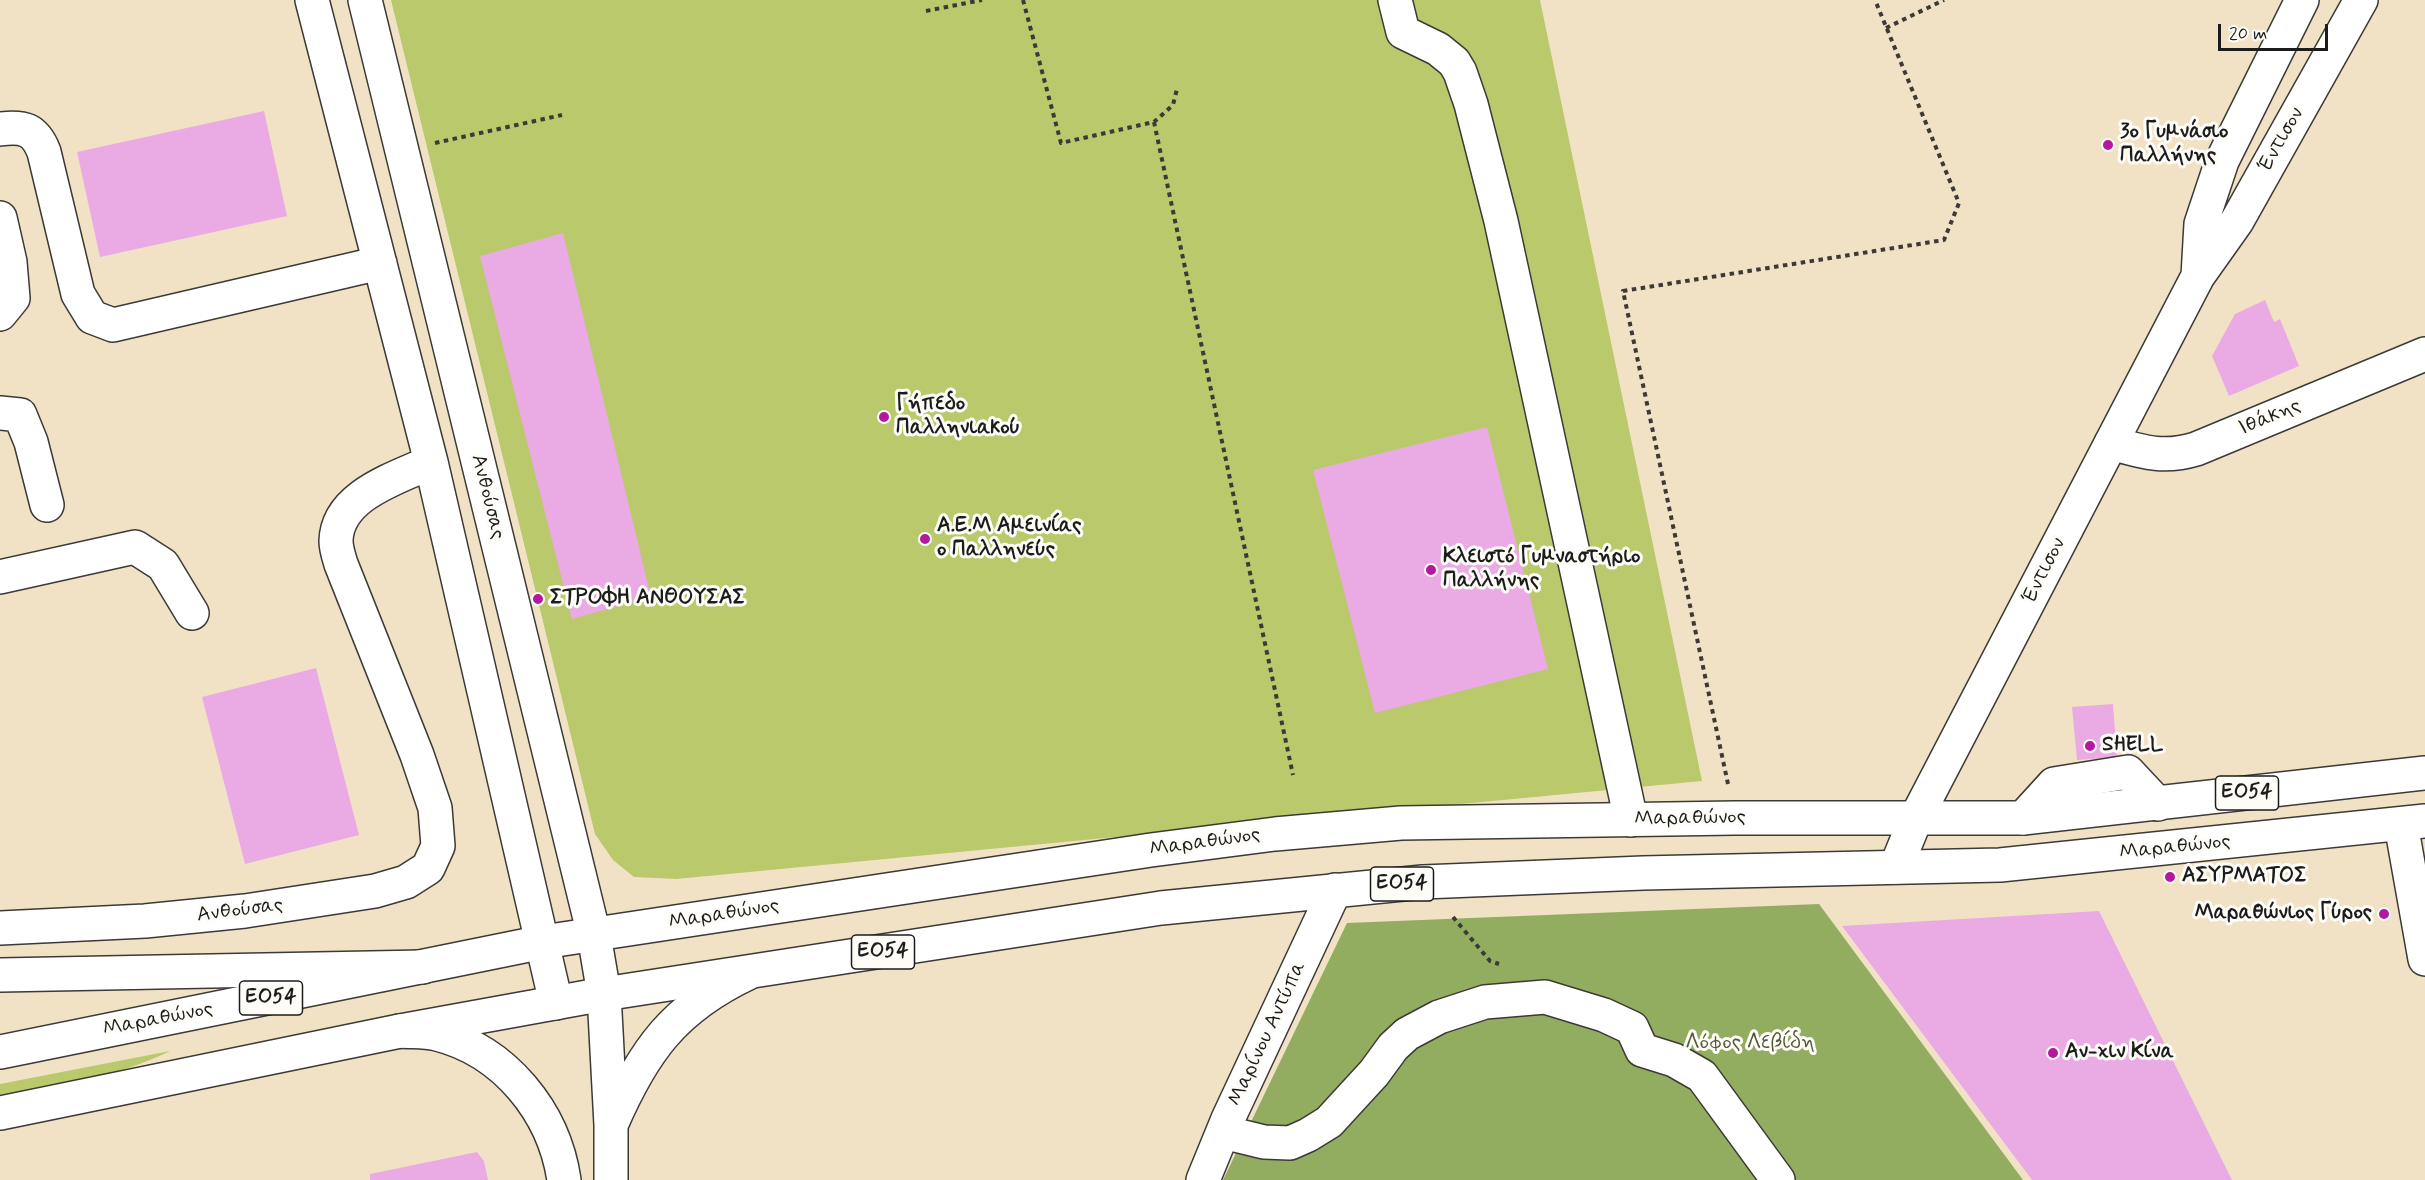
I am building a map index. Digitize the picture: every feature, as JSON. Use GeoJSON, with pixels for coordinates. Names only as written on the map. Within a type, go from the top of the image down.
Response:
{"type":"FeatureCollection","features":[{"type":"Feature","properties":{"kind":"main road"},"geometry":{"type":"LineString","coordinates":[[312,0],[431,462],[556,1003]]}},
{"type":"Feature","properties":{"kind":"main road","name":"Ανθούσας"},"geometry":{"type":"LineString","coordinates":[[366,0],[594,935],[604,994],[611,1125],[611,1180]]}},
{"type":"Feature","properties":{"kind":"main road"},"geometry":{"type":"LineString","coordinates":[[1395,0],[1403,32],[1438,49],[1454,62],[1460,72],[1471,104],[1503,232],[1631,820]]}},
{"type":"Feature","properties":{"kind":"main road","name":"Έντισον"},"geometry":{"type":"LineString","coordinates":[[2198,276],[2201,224],[2222,161],[2302,0]]}},
{"type":"Feature","properties":{"kind":"main road","name":"Έντισον"},"geometry":{"type":"LineString","coordinates":[[1896,867],[1916,818],[2198,276],[2237,221],[2354,3]]}},
{"type":"Feature","properties":{"kind":"main road"},"geometry":{"type":"LineString","coordinates":[[0,129],[20,126],[38,137],[44,152],[78,294],[92,317],[113,325],[380,263]]}},
{"type":"Feature","properties":{"kind":"main road"},"geometry":{"type":"LineString","coordinates":[[0,218],[10,262],[13,298],[0,314]]}},
{"type":"Feature","properties":{"kind":"main road","name":"Ιθάκης"},"geometry":{"type":"LineString","coordinates":[[2111,443],[2150,454],[2164,455],[2196,449],[2425,354]]}},
{"type":"Feature","properties":{"kind":"main road"},"geometry":{"type":"LineString","coordinates":[[0,414],[20,415],[31,442],[47,505]]}},
{"type":"Feature","properties":{"kind":"main road","name":"Ανθούσας"},"geometry":{"type":"LineString","coordinates":[[0,928],[145,921],[245,911],[375,891],[406,882],[428,868],[438,846],[435,808],[417,755],[341,564],[336,541],[345,515],[362,497],[380,485],[431,462]]}},
{"type":"Feature","properties":{"kind":"main road"},"geometry":{"type":"LineString","coordinates":[[0,577],[135,547],[163,564],[192,613]]}},
{"type":"Feature","properties":{"kind":"main road","name":"Μαραθώνος"},"geometry":{"type":"LineString","coordinates":[[0,1053],[543,942],[1151,850],[1275,834],[1401,823],[1735,818],[2023,818],[2425,773]]}},
{"type":"Feature","properties":{"kind":"main road"},"geometry":{"type":"LineString","coordinates":[[2413,823],[2425,959]]}},
{"type":"Feature","properties":{"kind":"main road","name":"Μαραθώνος"},"geometry":{"type":"LineString","coordinates":[[0,1113],[400,1031],[604,994],[1161,908],[1423,882],[1643,873],[2000,865],[2413,823]]}},
{"type":"Feature","properties":{"kind":"main road","name":"Μαρίνου Αντύπα"},"geometry":{"type":"LineString","coordinates":[[1203,1180],[1335,890]]}},
{"type":"Feature","properties":{"kind":"main road"},"geometry":{"type":"LineString","coordinates":[[0,975],[423,967]]}},
{"type":"Feature","properties":{"kind":"main road"},"geometry":{"type":"LineString","coordinates":[[611,1125],[635,1072],[662,1034],[708,994],[748,973]]}},
{"type":"Feature","properties":{"kind":"main road"},"geometry":{"type":"LineString","coordinates":[[1223,1132],[1264,1142],[1290,1143],[1329,1122],[1374,1073],[1393,1047],[1420,1026],[1485,1002],[1545,997],[1604,1015],[1632,1028],[1642,1050],[1674,1060],[1702,1076],[1778,1180]]}},
{"type":"Feature","properties":{"kind":"main road"},"geometry":{"type":"LineString","coordinates":[[400,1031],[435,1034],[460,1041],[482,1053],[517,1080],[542,1115],[555,1142],[564,1180]]}},
{"type":"Feature","properties":{"kind":"path"},"geometry":{"type":"LineString","coordinates":[[926,11],[982,0]]}},
{"type":"Feature","properties":{"kind":"path"},"geometry":{"type":"LineString","coordinates":[[1023,0],[1061,143],[1154,122],[1173,105],[1178,89]]}},
{"type":"Feature","properties":{"kind":"path"},"geometry":{"type":"LineString","coordinates":[[1735,818],[1623,291],[1944,240],[1959,203],[1875,0]]}},
{"type":"Feature","properties":{"kind":"path"},"geometry":{"type":"LineString","coordinates":[[1886,28],[1944,0]]}},
{"type":"Feature","properties":{"kind":"path"},"geometry":{"type":"LineString","coordinates":[[402,151],[562,115]]}},
{"type":"Feature","properties":{"kind":"path"},"geometry":{"type":"LineString","coordinates":[[1154,122],[1293,775]]}},
{"type":"Feature","properties":{"kind":"path"},"geometry":{"type":"LineString","coordinates":[[1423,882],[1490,961],[1501,965]]}},
{"type":"Feature","properties":{"kind":"green space"},"geometry":{"type":"Polygon","coordinates":[[[391,0],[1540,0],[1702,781],[676,879],[634,877],[613,860],[595,834],[391,0]]]}},
{"type":"Feature","properties":{"kind":"green space","name":"Λόφος Λεβίδη"},"geometry":{"type":"Polygon","coordinates":[[[1819,904],[2023,1180],[1223,1180],[1347,923],[1819,904]]]}},
{"type":"Feature","properties":{"kind":"green space"},"geometry":{"type":"Polygon","coordinates":[[[170,1051],[108,1074],[0,1098],[0,1084],[170,1051]]]}},
{"type":"Feature","properties":{"kind":"building"},"geometry":{"type":"Polygon","coordinates":[[[264,111],[287,216],[100,257],[77,152],[264,111]]]}},
{"type":"Feature","properties":{"kind":"building"},"geometry":{"type":"Polygon","coordinates":[[[563,233],[651,597],[572,619],[480,256],[563,233]]]}},
{"type":"Feature","properties":{"kind":"building"},"geometry":{"type":"Polygon","coordinates":[[[2265,300],[2274,322],[2280,319],[2299,366],[2229,396],[2212,356],[2235,314],[2265,300]]]}},
{"type":"Feature","properties":{"kind":"building","name":"Κλειστό Γυμναστήριο Παλλήνης"},"geometry":{"type":"Polygon","coordinates":[[[1487,427],[1548,669],[1375,713],[1313,470],[1487,427]]]}},
{"type":"Feature","properties":{"kind":"building"},"geometry":{"type":"Polygon","coordinates":[[[316,668],[359,835],[245,864],[202,697],[316,668]]]}},
{"type":"Feature","properties":{"kind":"building"},"geometry":{"type":"Polygon","coordinates":[[[2113,704],[2117,757],[2077,760],[2072,707],[2113,704]]]}},
{"type":"Feature","properties":{"kind":"building","name":"Αν-χιν Κίνα"},"geometry":{"type":"Polygon","coordinates":[[[2099,911],[2232,1180],[2032,1180],[1842,926],[2099,911]]]}},
{"type":"Feature","properties":{"kind":"building"},"geometry":{"type":"Polygon","coordinates":[[[477,1152],[484,1161],[488,1180],[370,1180],[370,1174],[477,1152]]]}},
{"type":"Feature","properties":{"kind":"place","name":"3ο Γυμνάσιο Παλλήνης"},"geometry":{"type":"Point","coordinates":[2108,145]}},
{"type":"Feature","properties":{"kind":"place","name":"Γήπεδο Παλληνιακού"},"geometry":{"type":"Point","coordinates":[884,417]}},
{"type":"Feature","properties":{"kind":"place","name":"Α.Ε.Μ Αμεινίας ο Παλληνεύς"},"geometry":{"type":"Point","coordinates":[925,539]}},
{"type":"Feature","properties":{"kind":"place","name":"Κλειστό Γυμναστήριο Παλλήνης"},"geometry":{"type":"Point","coordinates":[1431,570]}},
{"type":"Feature","properties":{"kind":"place","name":"ΣΤΡΟΦΗ ΑΝΘΟΥΣΑΣ"},"geometry":{"type":"Point","coordinates":[538,599]}},
{"type":"Feature","properties":{"kind":"place","name":"SHELL"},"geometry":{"type":"Point","coordinates":[2090,746]}},
{"type":"Feature","properties":{"kind":"place","name":"ΑΣΥΡΜΑΤΟΣ"},"geometry":{"type":"Point","coordinates":[2170,877]}},
{"type":"Feature","properties":{"kind":"place","name":"Μαραθώνιος Γύρος"},"geometry":{"type":"Point","coordinates":[2384,914]}},
{"type":"Feature","properties":{"kind":"place","name":"Αν-χιν Κίνα"},"geometry":{"type":"Point","coordinates":[2053,1053]}}]}
